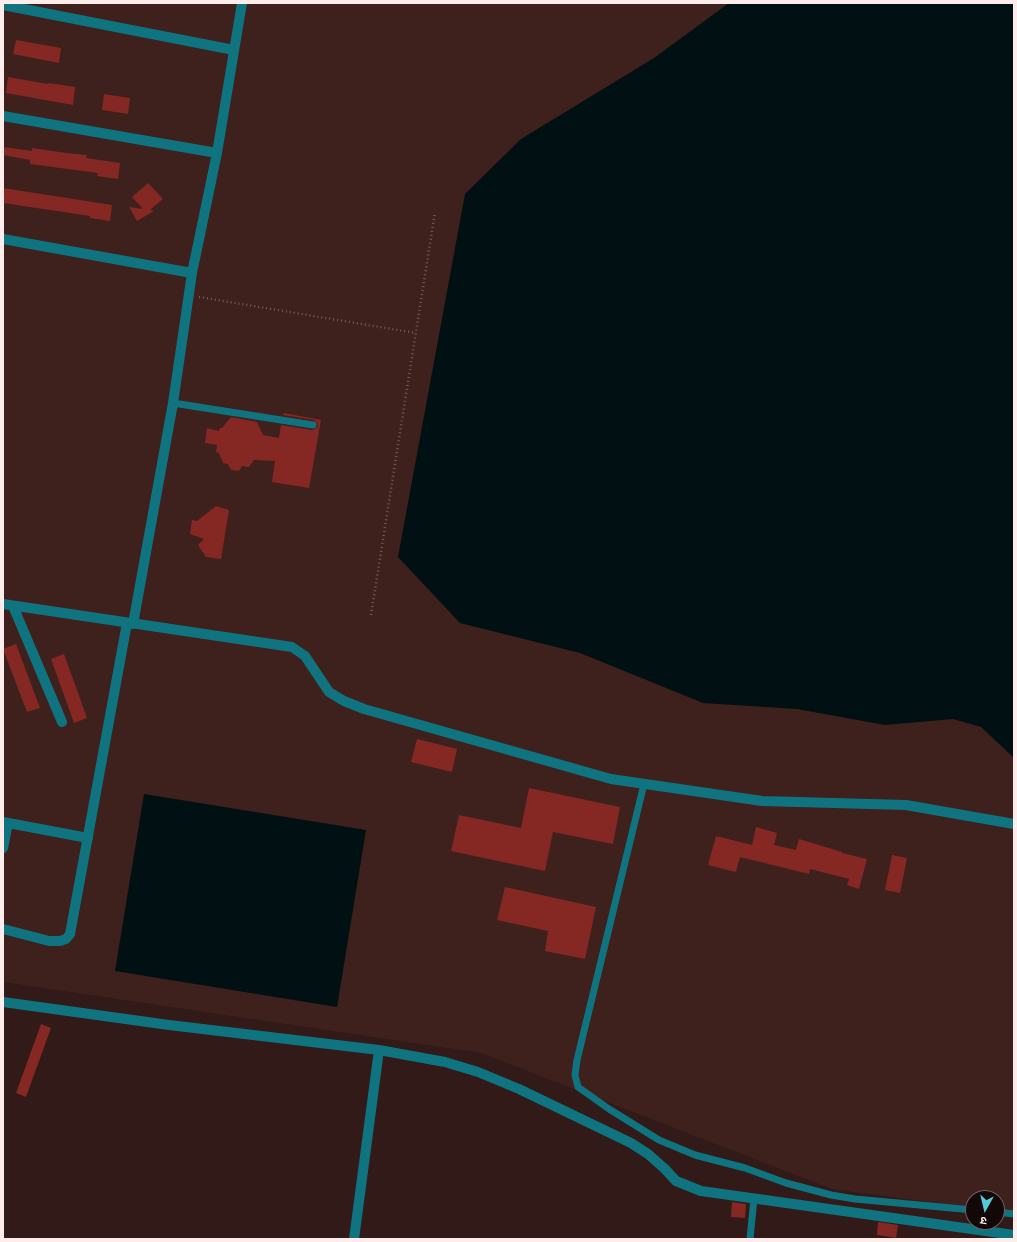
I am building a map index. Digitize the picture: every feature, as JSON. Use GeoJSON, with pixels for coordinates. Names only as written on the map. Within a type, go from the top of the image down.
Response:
{"type":"FeatureCollection","features":[{"type":"Feature","properties":{"kind":"street"},"geometry":{"type":"LineString","coordinates":[[3,929],[49,941],[60,941],[66,939],[70,934],[173,403],[192,274],[216,153],[242,3]]}},
{"type":"Feature","properties":{"kind":"street"},"geometry":{"type":"LineString","coordinates":[[3,5],[234,50]]}},
{"type":"Feature","properties":{"kind":"street"},"geometry":{"type":"LineString","coordinates":[[3,116],[216,153]]}},
{"type":"Feature","properties":{"kind":"street"},"geometry":{"type":"LineString","coordinates":[[3,239],[192,274]]}},
{"type":"Feature","properties":{"kind":"street"},"geometry":{"type":"LineString","coordinates":[[3,604],[292,647],[305,656],[329,692],[344,701],[364,709],[611,779],[762,801],[906,805],[1014,824]]}},
{"type":"Feature","properties":{"kind":"street"},"geometry":{"type":"LineString","coordinates":[[14,606],[62,722]]}},
{"type":"Feature","properties":{"kind":"street"},"geometry":{"type":"LineString","coordinates":[[3,848],[6,822],[88,838]]}},
{"type":"Feature","properties":{"kind":"street"},"geometry":{"type":"LineString","coordinates":[[3,1002],[170,1025],[379,1050],[445,1062],[478,1072],[519,1089],[631,1143],[648,1154],[676,1181],[701,1191],[1014,1235]]}},
{"type":"Feature","properties":{"kind":"street"},"geometry":{"type":"LineString","coordinates":[[354,1239],[379,1050]]}},
{"type":"Feature","properties":{"kind":"lane"},"geometry":{"type":"LineString","coordinates":[[173,403],[313,425]]}},
{"type":"Feature","properties":{"kind":"lane"},"geometry":{"type":"LineString","coordinates":[[644,784],[577,1060],[575,1075],[578,1087],[609,1109],[659,1140],[695,1155],[745,1168],[831,1195],[855,1199],[965,1209]]}},
{"type":"Feature","properties":{"kind":"lane"},"geometry":{"type":"LineString","coordinates":[[750,1239],[754,1198]]}},
{"type":"Feature","properties":{"kind":"path"},"geometry":{"type":"LineString","coordinates":[[370,615],[435,212]]}},
{"type":"Feature","properties":{"kind":"path"},"geometry":{"type":"LineString","coordinates":[[189,295],[416,333]]}},
{"type":"Feature","properties":{"kind":"shaded area"},"geometry":{"type":"Polygon","coordinates":[[[3,3],[1014,3],[1014,1213],[1005,1212],[1005,1190],[965,1190],[965,1207],[832,1189],[481,1053],[3,982],[3,3]]]}},
{"type":"Feature","properties":{"kind":"shaded area"},"geometry":{"type":"Polygon","coordinates":[[[729,3],[1014,3],[1014,758],[981,727],[953,719],[885,725],[797,709],[703,703],[580,653],[460,623],[398,557],[465,194],[521,139],[654,58],[729,3]]]}},
{"type":"Feature","properties":{"kind":"shaded area"},"geometry":{"type":"Polygon","coordinates":[[[144,794],[366,830],[337,1007],[115,971],[144,794]]]}},
{"type":"Feature","properties":{"kind":"building"},"geometry":{"type":"Polygon","coordinates":[[[16,40],[61,48],[59,63],[13,54],[16,40]]]}},
{"type":"Feature","properties":{"kind":"building"},"geometry":{"type":"Polygon","coordinates":[[[8,77],[75,87],[73,105],[6,93],[8,77]]]}},
{"type":"Feature","properties":{"kind":"building"},"geometry":{"type":"Polygon","coordinates":[[[104,94],[130,98],[128,114],[102,110],[104,94]]]}},
{"type":"Feature","properties":{"kind":"building"},"geometry":{"type":"Polygon","coordinates":[[[3,147],[32,151],[32,148],[87,155],[86,158],[120,163],[118,179],[97,176],[98,173],[30,164],[30,160],[3,155],[3,147]]]}},
{"type":"Feature","properties":{"kind":"building"},"geometry":{"type":"Polygon","coordinates":[[[148,183],[163,199],[150,210],[154,211],[137,221],[129,207],[143,209],[132,197],[148,183]]]}},
{"type":"Feature","properties":{"kind":"building"},"geometry":{"type":"Polygon","coordinates":[[[3,188],[112,205],[110,221],[90,218],[90,216],[3,203],[3,188]]]}},
{"type":"Feature","properties":{"kind":"building"},"geometry":{"type":"Polygon","coordinates":[[[284,413],[321,420],[309,488],[272,482],[275,461],[254,460],[249,467],[242,466],[239,471],[231,470],[228,464],[223,463],[219,453],[216,452],[217,445],[205,443],[207,428],[219,431],[231,417],[257,422],[263,435],[279,438],[281,425],[312,430],[318,426],[314,420],[283,415],[284,413]]]}},
{"type":"Feature","properties":{"kind":"building"},"geometry":{"type":"Polygon","coordinates":[[[216,506],[229,510],[221,559],[206,557],[198,545],[204,539],[190,534],[192,520],[197,521],[216,506]]]}},
{"type":"Feature","properties":{"kind":"building"},"geometry":{"type":"Polygon","coordinates":[[[16,644],[40,708],[27,712],[3,649],[16,644]]]}},
{"type":"Feature","properties":{"kind":"building"},"geometry":{"type":"Polygon","coordinates":[[[64,654],[87,718],[74,723],[51,659],[64,654]]]}},
{"type":"Feature","properties":{"kind":"building"},"geometry":{"type":"Polygon","coordinates":[[[417,739],[457,749],[452,772],[411,762],[417,739]]]}},
{"type":"Feature","properties":{"kind":"building"},"geometry":{"type":"Polygon","coordinates":[[[529,788],[620,807],[613,844],[553,832],[545,871],[451,851],[459,815],[521,828],[529,788]]]}},
{"type":"Feature","properties":{"kind":"building"},"geometry":{"type":"Polygon","coordinates":[[[756,827],[777,833],[774,845],[796,850],[799,839],[842,853],[867,859],[859,889],[847,885],[849,879],[810,869],[809,874],[740,857],[736,872],[708,865],[716,836],[752,845],[756,827]]]}},
{"type":"Feature","properties":{"kind":"building"},"geometry":{"type":"Polygon","coordinates":[[[892,855],[907,858],[900,893],[885,890],[892,855]]]}},
{"type":"Feature","properties":{"kind":"building"},"geometry":{"type":"Polygon","coordinates":[[[505,887],[596,907],[585,959],[545,951],[548,931],[497,920],[505,887]]]}},
{"type":"Feature","properties":{"kind":"building"},"geometry":{"type":"Polygon","coordinates":[[[41,1024],[51,1028],[26,1097],[16,1093],[41,1024]]]}},
{"type":"Feature","properties":{"kind":"building"},"geometry":{"type":"Polygon","coordinates":[[[732,1202],[746,1204],[745,1218],[731,1217],[732,1202]]]}},
{"type":"Feature","properties":{"kind":"building"},"geometry":{"type":"Polygon","coordinates":[[[878,1222],[898,1225],[896,1238],[877,1235],[878,1222]]]}}]}
